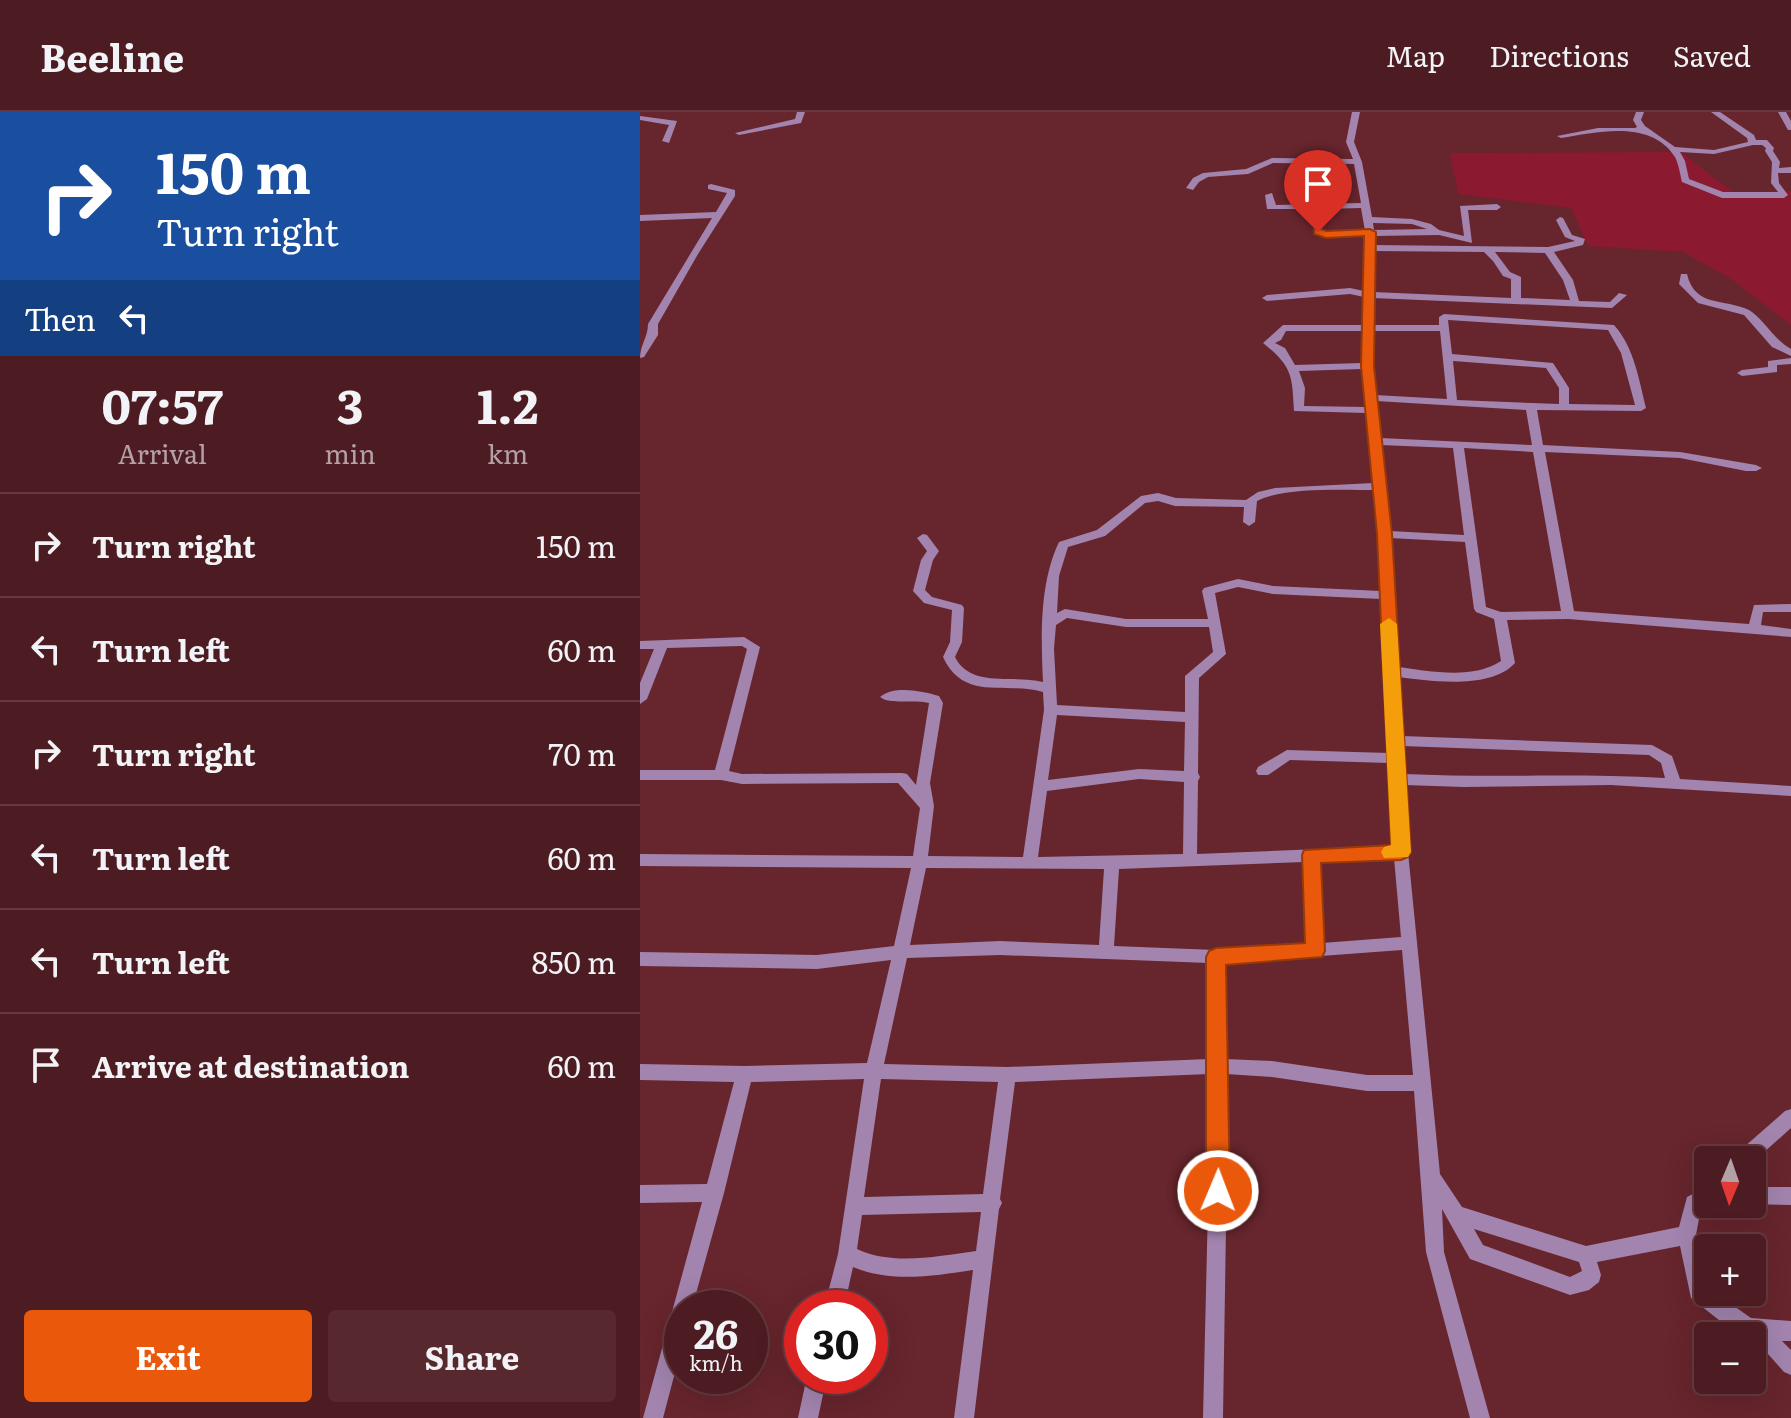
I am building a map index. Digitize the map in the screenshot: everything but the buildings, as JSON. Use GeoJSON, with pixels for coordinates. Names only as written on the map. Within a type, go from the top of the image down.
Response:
{"type":"FeatureCollection","features":[{"type":"Feature","properties":{"kind":"street"},"geometry":{"type":"LineString","coordinates":[[1356,112],[1350,142],[1358,162],[1370,226],[1367,366],[1384,534],[1401,852],[1435,1252],[1480,1418]]}},
{"type":"Feature","properties":{"kind":"street"},"geometry":{"type":"LineString","coordinates":[[1640,112],[1637,120],[1642,128],[1674,149],[1714,152],[1764,142],[1776,162],[1775,183],[1783,196],[1763,193],[1722,195],[1685,180],[1685,171],[1674,149]]}},
{"type":"Feature","properties":{"kind":"street"},"geometry":{"type":"LineString","coordinates":[[1715,112],[1751,137],[1753,143]]}},
{"type":"Feature","properties":{"kind":"street"},"geometry":{"type":"LineString","coordinates":[[1782,112],[1791,128]]}},
{"type":"Feature","properties":{"kind":"street"},"geometry":{"type":"LineString","coordinates":[[739,133],[800,116]]}},
{"type":"Feature","properties":{"kind":"street"},"geometry":{"type":"LineString","coordinates":[[793,134],[800,116]]}},
{"type":"Feature","properties":{"kind":"street"},"geometry":{"type":"LineString","coordinates":[[640,118],[674,123],[666,141]]}},
{"type":"Feature","properties":{"kind":"street"},"geometry":{"type":"LineString","coordinates":[[1561,136],[1642,128]]}},
{"type":"Feature","properties":{"kind":"street"},"geometry":{"type":"LineString","coordinates":[[1190,188],[1196,180],[1206,175],[1248,171],[1272,160],[1358,162]]}},
{"type":"Feature","properties":{"kind":"street"},"geometry":{"type":"LineString","coordinates":[[1774,171],[1791,170]]}},
{"type":"Feature","properties":{"kind":"street"},"geometry":{"type":"LineString","coordinates":[[640,355],[653,335],[653,324],[732,192],[711,187]]}},
{"type":"Feature","properties":{"kind":"street"},"geometry":{"type":"LineString","coordinates":[[1269,195],[1270,207],[1367,205]]}},
{"type":"Feature","properties":{"kind":"street"},"geometry":{"type":"LineString","coordinates":[[1318,206],[1318,232],[1321,234],[1370,226],[1462,237],[1497,259],[1506,274],[1516,277],[1516,301]]}},
{"type":"Feature","properties":{"kind":"street"},"geometry":{"type":"LineString","coordinates":[[1468,241],[1470,232],[1465,225],[1463,208],[1497,207]]}},
{"type":"Feature","properties":{"kind":"street"},"geometry":{"type":"LineString","coordinates":[[640,218],[718,215]]}},
{"type":"Feature","properties":{"kind":"street"},"geometry":{"type":"LineString","coordinates":[[1370,248],[1548,250],[1580,243],[1580,239],[1569,237],[1560,220]]}},
{"type":"Feature","properties":{"kind":"street"},"geometry":{"type":"LineString","coordinates":[[1548,250],[1568,280],[1576,305]]}},
{"type":"Feature","properties":{"kind":"street"},"geometry":{"type":"LineString","coordinates":[[1684,276],[1684,284],[1701,301],[1747,313],[1776,345],[1791,353]]}},
{"type":"Feature","properties":{"kind":"street"},"geometry":{"type":"LineString","coordinates":[[1267,298],[1350,291],[1368,295],[1612,305],[1622,295]]}},
{"type":"Feature","properties":{"kind":"street"},"geometry":{"type":"LineString","coordinates":[[1439,297],[1452,400]]}},
{"type":"Feature","properties":{"kind":"street"},"geometry":{"type":"LineString","coordinates":[[1444,322],[1611,327],[1616,331],[1641,408],[1531,407],[1452,400],[1298,409],[1302,399],[1292,368],[1282,357],[1281,350],[1268,343],[1277,338],[1283,328],[1366,330],[1390,325],[1444,322]]}},
{"type":"Feature","properties":{"kind":"street"},"geometry":{"type":"LineString","coordinates":[[1446,357],[1549,365],[1564,388],[1564,407]]}},
{"type":"Feature","properties":{"kind":"street"},"geometry":{"type":"LineString","coordinates":[[1742,373],[1773,370],[1772,363],[1791,361]]}},
{"type":"Feature","properties":{"kind":"street"},"geometry":{"type":"LineString","coordinates":[[1292,368],[1367,366]]}},
{"type":"Feature","properties":{"kind":"street"},"geometry":{"type":"LineString","coordinates":[[1531,407],[1568,615]]}},
{"type":"Feature","properties":{"kind":"street"},"geometry":{"type":"LineString","coordinates":[[1374,441],[1680,455],[1705,458],[1739,468],[1756,468]]}},
{"type":"Feature","properties":{"kind":"street"},"geometry":{"type":"LineString","coordinates":[[1458,445],[1480,609],[1487,614],[1568,615],[1791,633]]}},
{"type":"Feature","properties":{"kind":"street"},"geometry":{"type":"LineString","coordinates":[[1249,522],[1250,504],[1259,494],[1286,489],[1379,486]]}},
{"type":"Feature","properties":{"kind":"street"},"geometry":{"type":"LineString","coordinates":[[1030,862],[1051,710],[1049,624],[1053,576],[1063,545],[1101,533],[1141,500],[1158,497],[1175,502],[1250,504]]}},
{"type":"Feature","properties":{"kind":"street"},"geometry":{"type":"LineString","coordinates":[[1384,534],[1471,539]]}},
{"type":"Feature","properties":{"kind":"street"},"geometry":{"type":"LineString","coordinates":[[923,538],[933,551],[927,560],[919,591],[928,600],[958,608],[956,642],[949,657],[956,673],[973,682],[1028,683],[1051,689]]}},
{"type":"Feature","properties":{"kind":"street"},"geometry":{"type":"LineString","coordinates":[[1190,860],[1192,676],[1220,654],[1208,591],[1238,583],[1273,590],[1387,595]]}},
{"type":"Feature","properties":{"kind":"street"},"geometry":{"type":"LineString","coordinates":[[1754,629],[1758,608],[1791,608]]}},
{"type":"Feature","properties":{"kind":"street"},"geometry":{"type":"LineString","coordinates":[[1049,624],[1065,613],[1126,623],[1215,623]]}},
{"type":"Feature","properties":{"kind":"street"},"geometry":{"type":"LineString","coordinates":[[1391,671],[1472,675],[1502,669],[1508,663],[1500,616]]}},
{"type":"Feature","properties":{"kind":"street"},"geometry":{"type":"LineString","coordinates":[[640,645],[744,641],[754,647],[721,775]]}},
{"type":"Feature","properties":{"kind":"street"},"geometry":{"type":"LineString","coordinates":[[640,699],[662,645]]}},
{"type":"Feature","properties":{"kind":"street"},"geometry":{"type":"LineString","coordinates":[[838,1290],[847,1254],[874,1071],[920,862],[927,806],[923,783],[936,703],[934,699],[916,695],[887,697]]}},
{"type":"Feature","properties":{"kind":"street"},"geometry":{"type":"LineString","coordinates":[[1051,710],[1193,717]]}},
{"type":"Feature","properties":{"kind":"street"},"geometry":{"type":"LineString","coordinates":[[1394,741],[1652,750],[1667,760],[1674,784]]}},
{"type":"Feature","properties":{"kind":"street"},"geometry":{"type":"LineString","coordinates":[[1263,771],[1287,755],[1395,758]]}},
{"type":"Feature","properties":{"kind":"street"},"geometry":{"type":"LineString","coordinates":[[1042,786],[1139,774],[1193,777]]}},
{"type":"Feature","properties":{"kind":"street"},"geometry":{"type":"LineString","coordinates":[[640,775],[721,775],[742,779],[902,778],[927,806]]}},
{"type":"Feature","properties":{"kind":"street"},"geometry":{"type":"LineString","coordinates":[[1396,779],[1464,782],[1611,780],[1791,791]]}},
{"type":"Feature","properties":{"kind":"street"},"geometry":{"type":"LineString","coordinates":[[640,860],[1112,863],[1401,852]]}},
{"type":"Feature","properties":{"kind":"street"},"geometry":{"type":"LineString","coordinates":[[1311,855],[1315,951]]}},
{"type":"Feature","properties":{"kind":"street"},"geometry":{"type":"LineString","coordinates":[[1106,953],[1112,863]]}},
{"type":"Feature","properties":{"kind":"street"},"geometry":{"type":"LineString","coordinates":[[640,959],[817,962],[900,952],[1000,948],[1216,957],[1411,943]]}},
{"type":"Feature","properties":{"kind":"street"},"geometry":{"type":"LineString","coordinates":[[1213,1418],[1218,1066],[1216,957]]}},
{"type":"Feature","properties":{"kind":"street"},"geometry":{"type":"LineString","coordinates":[[640,1072],[745,1074],[874,1071],[1007,1075],[1218,1066],[1272,1069],[1367,1083],[1423,1083]]}},
{"type":"Feature","properties":{"kind":"street"},"geometry":{"type":"LineString","coordinates":[[653,1418],[745,1074]]}},
{"type":"Feature","properties":{"kind":"street"},"geometry":{"type":"LineString","coordinates":[[964,1418],[1007,1075]]}},
{"type":"Feature","properties":{"kind":"street"},"geometry":{"type":"LineString","coordinates":[[1758,1146],[1791,1117]]}},
{"type":"Feature","properties":{"kind":"street"},"geometry":{"type":"LineString","coordinates":[[1431,1177],[1477,1252],[1570,1286],[1582,1283],[1592,1275],[1586,1255]]}},
{"type":"Feature","properties":{"kind":"street"},"geometry":{"type":"LineString","coordinates":[[640,1194],[715,1193]]}},
{"type":"Feature","properties":{"kind":"street"},"geometry":{"type":"LineString","coordinates":[[1766,1196],[1791,1196]]}},
{"type":"Feature","properties":{"kind":"street"},"geometry":{"type":"LineString","coordinates":[[1694,1202],[1687,1235],[1698,1291],[1737,1322]]}},
{"type":"Feature","properties":{"kind":"street"},"geometry":{"type":"LineString","coordinates":[[854,1206],[941,1207],[993,1203]]}},
{"type":"Feature","properties":{"kind":"street"},"geometry":{"type":"LineString","coordinates":[[1456,1214],[1586,1255],[1687,1235]]}},
{"type":"Feature","properties":{"kind":"street"},"geometry":{"type":"LineString","coordinates":[[847,1254],[866,1265],[936,1266],[984,1259]]}},
{"type":"Feature","properties":{"kind":"street"},"geometry":{"type":"LineString","coordinates":[[1766,1333],[1791,1331]]}},
{"type":"Feature","properties":{"kind":"street"},"geometry":{"type":"LineString","coordinates":[[1766,1337],[1791,1365]]}},
{"type":"Feature","properties":{"kind":"street"},"geometry":{"type":"LineString","coordinates":[[808,1418],[813,1394]]}},
{"type":"Feature","properties":{"kind":"shaded area"},"geometry":{"type":"Polygon","coordinates":[[[1681,152],[1733,192],[1791,191],[1791,325],[1731,279],[1683,252],[1588,246],[1571,208],[1458,194],[1450,153],[1681,152]]]}},
{"type":"Feature","properties":{"kind":"slow traffic"},"geometry":{"type":"LineString","coordinates":[[1389,624],[1401,852],[1391,852]]}},
{"type":"Feature","properties":{"kind":"route"},"geometry":{"type":"LineString","coordinates":[[1218,1191],[1216,957],[1315,951],[1311,855],[1401,852],[1384,534],[1367,366],[1370,232],[1318,232]]}}]}
